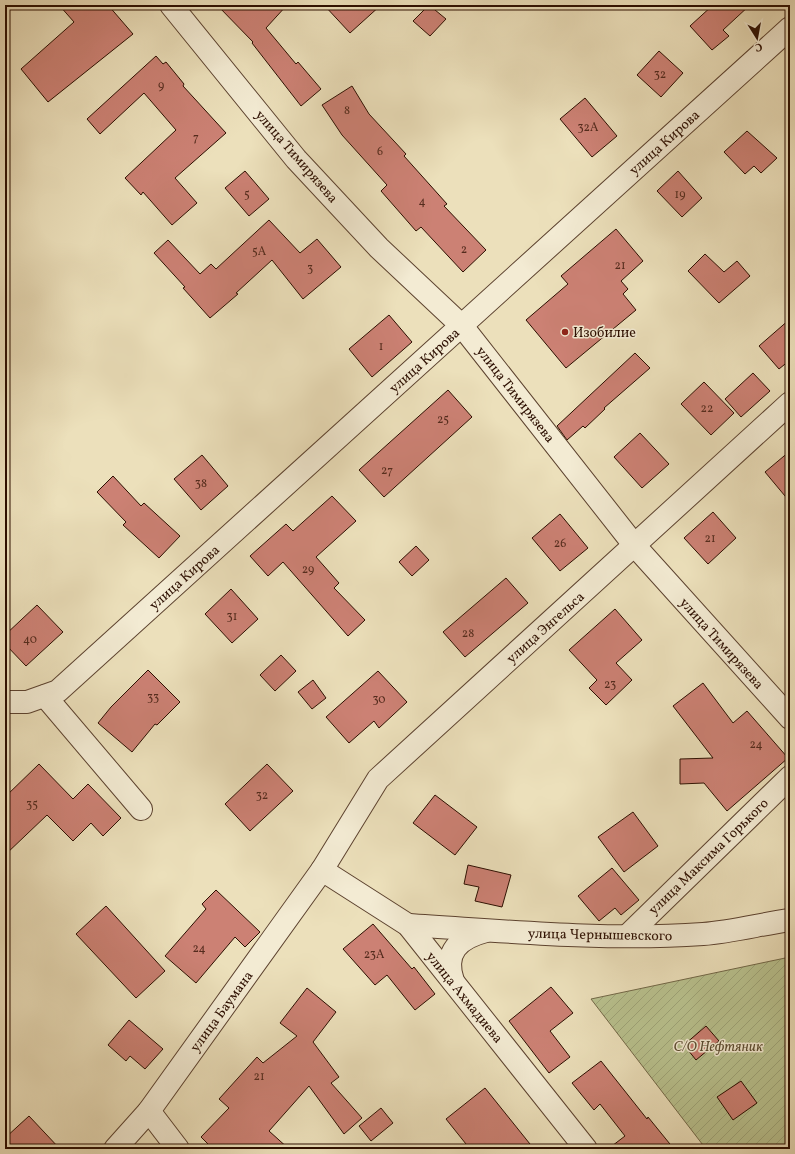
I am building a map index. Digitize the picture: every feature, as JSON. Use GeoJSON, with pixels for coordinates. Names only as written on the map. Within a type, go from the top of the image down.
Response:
{"type":"FeatureCollection","features":[{"type":"Feature","properties":{"kind":"street","name":"улица Тимирязева"},"geometry":{"type":"LineString","coordinates":[[171,5],[296,159],[379,248],[462,326],[635,546],[790,718]]}},
{"type":"Feature","properties":{"kind":"street","name":"улица Кирова"},"geometry":{"type":"LineString","coordinates":[[52,694],[462,326],[790,28]]}},
{"type":"Feature","properties":{"kind":"street","name":"улица Энгельса"},"geometry":{"type":"LineString","coordinates":[[322,870],[378,779],[790,403]]}},
{"type":"Feature","properties":{"kind":"street"},"geometry":{"type":"LineString","coordinates":[[5,702],[27,702],[52,694],[141,809]]}},
{"type":"Feature","properties":{"kind":"street","name":"улица Максима Горького"},"geometry":{"type":"LineString","coordinates":[[627,936],[790,777]]}},
{"type":"Feature","properties":{"kind":"street","name":"улица Ахмадиева"},"geometry":{"type":"LineString","coordinates":[[322,870],[408,926],[586,1149]]}},
{"type":"Feature","properties":{"kind":"street","name":"улица Баумана"},"geometry":{"type":"LineString","coordinates":[[115,1149],[149,1111],[322,870]]}},
{"type":"Feature","properties":{"kind":"street","name":"улица Чернышевского"},"geometry":{"type":"LineString","coordinates":[[408,926],[627,936],[704,934],[790,920]]}},
{"type":"Feature","properties":{"kind":"street"},"geometry":{"type":"LineString","coordinates":[[453,981],[449,962],[453,950],[463,940],[489,930]]}},
{"type":"Feature","properties":{"kind":"street"},"geometry":{"type":"LineString","coordinates":[[149,1111],[178,1149]]}},
{"type":"Feature","properties":{"kind":"green space","name":"С/О Нефтяник"},"geometry":{"type":"Polygon","coordinates":[[[790,957],[790,1149],[706,1149],[591,999],[790,957]]]}},
{"type":"Feature","properties":{"kind":"building"},"geometry":{"type":"Polygon","coordinates":[[[59,5],[108,5],[133,34],[48,102],[21,69],[74,22],[59,5]]]}},
{"type":"Feature","properties":{"kind":"building"},"geometry":{"type":"Polygon","coordinates":[[[217,5],[287,5],[266,28],[296,64],[298,62],[321,89],[301,106],[252,43],[253,42],[217,5]]]}},
{"type":"Feature","properties":{"kind":"building"},"geometry":{"type":"Polygon","coordinates":[[[324,5],[381,5],[350,33],[324,5]]]}},
{"type":"Feature","properties":{"kind":"building"},"geometry":{"type":"Polygon","coordinates":[[[429,5],[446,19],[430,36],[413,21],[429,5]]]}},
{"type":"Feature","properties":{"kind":"building"},"geometry":{"type":"Polygon","coordinates":[[[713,5],[750,5],[723,30],[729,36],[712,50],[690,26],[713,5]]]}},
{"type":"Feature","properties":{"kind":"building"},"geometry":{"type":"Polygon","coordinates":[[[659,51],[683,73],[661,97],[637,75],[659,51]]]}},
{"type":"Feature","properties":{"kind":"building"},"geometry":{"type":"Polygon","coordinates":[[[156,56],[163,64],[166,62],[184,84],[183,86],[226,133],[175,178],[197,203],[172,225],[143,192],[141,195],[125,178],[176,130],[144,93],[100,134],[87,119],[156,56]]]}},
{"type":"Feature","properties":{"kind":"building"},"geometry":{"type":"Polygon","coordinates":[[[352,86],[369,114],[406,154],[404,156],[447,204],[444,206],[486,250],[463,272],[421,227],[416,231],[381,191],[387,185],[342,135],[322,105],[352,86]]]}},
{"type":"Feature","properties":{"kind":"building"},"geometry":{"type":"Polygon","coordinates":[[[585,98],[617,136],[592,157],[560,119],[585,98]]]}},
{"type":"Feature","properties":{"kind":"building"},"geometry":{"type":"Polygon","coordinates":[[[747,131],[777,158],[761,173],[754,166],[745,174],[724,152],[747,131]]]}},
{"type":"Feature","properties":{"kind":"building"},"geometry":{"type":"Polygon","coordinates":[[[245,171],[269,199],[249,216],[225,188],[245,171]]]}},
{"type":"Feature","properties":{"kind":"building"},"geometry":{"type":"Polygon","coordinates":[[[678,171],[702,198],[682,217],[657,191],[678,171]]]}},
{"type":"Feature","properties":{"kind":"building"},"geometry":{"type":"Polygon","coordinates":[[[269,220],[300,253],[317,239],[341,267],[303,299],[272,260],[236,293],[238,294],[210,318],[183,288],[185,287],[154,253],[168,240],[200,274],[211,264],[216,269],[269,220]]]}},
{"type":"Feature","properties":{"kind":"building"},"geometry":{"type":"Polygon","coordinates":[[[616,229],[643,261],[621,281],[628,289],[623,294],[636,310],[566,368],[526,320],[568,284],[561,276],[616,229]]]}},
{"type":"Feature","properties":{"kind":"building"},"geometry":{"type":"Polygon","coordinates":[[[705,254],[724,272],[737,261],[750,276],[719,303],[688,271],[705,254]]]}},
{"type":"Feature","properties":{"kind":"building"},"geometry":{"type":"Polygon","coordinates":[[[389,315],[412,342],[372,377],[349,349],[389,315]]]}},
{"type":"Feature","properties":{"kind":"building"},"geometry":{"type":"Polygon","coordinates":[[[790,319],[790,360],[779,369],[759,346],[790,319]]]}},
{"type":"Feature","properties":{"kind":"building"},"geometry":{"type":"Polygon","coordinates":[[[635,353],[650,368],[604,408],[605,409],[585,428],[583,426],[567,440],[557,426],[635,353]]]}},
{"type":"Feature","properties":{"kind":"building"},"geometry":{"type":"Polygon","coordinates":[[[753,373],[770,391],[741,417],[725,399],[753,373]]]}},
{"type":"Feature","properties":{"kind":"building"},"geometry":{"type":"Polygon","coordinates":[[[704,382],[734,413],[711,435],[681,404],[704,382]]]}},
{"type":"Feature","properties":{"kind":"building"},"geometry":{"type":"Polygon","coordinates":[[[448,390],[472,417],[384,497],[359,470],[448,390]]]}},
{"type":"Feature","properties":{"kind":"building"},"geometry":{"type":"Polygon","coordinates":[[[640,433],[669,464],[642,488],[614,457],[640,433]]]}},
{"type":"Feature","properties":{"kind":"building"},"geometry":{"type":"Polygon","coordinates":[[[790,451],[790,502],[765,472],[790,451]]]}},
{"type":"Feature","properties":{"kind":"building"},"geometry":{"type":"Polygon","coordinates":[[[202,455],[228,486],[201,510],[174,479],[202,455]]]}},
{"type":"Feature","properties":{"kind":"building"},"geometry":{"type":"Polygon","coordinates":[[[113,476],[141,506],[144,503],[180,536],[159,558],[123,525],[126,522],[97,492],[113,476]]]}},
{"type":"Feature","properties":{"kind":"building"},"geometry":{"type":"Polygon","coordinates":[[[332,496],[356,521],[316,557],[339,583],[334,588],[365,620],[348,636],[283,562],[268,576],[250,556],[286,524],[293,531],[332,496]]]}},
{"type":"Feature","properties":{"kind":"building"},"geometry":{"type":"Polygon","coordinates":[[[713,512],[736,538],[708,564],[684,538],[713,512]]]}},
{"type":"Feature","properties":{"kind":"building"},"geometry":{"type":"Polygon","coordinates":[[[560,514],[588,548],[560,571],[532,538],[560,514]]]}},
{"type":"Feature","properties":{"kind":"building"},"geometry":{"type":"Polygon","coordinates":[[[416,546],[429,560],[412,576],[399,562],[416,546]]]}},
{"type":"Feature","properties":{"kind":"building"},"geometry":{"type":"Polygon","coordinates":[[[506,578],[528,603],[465,657],[443,632],[506,578]]]}},
{"type":"Feature","properties":{"kind":"building"},"geometry":{"type":"Polygon","coordinates":[[[231,589],[258,619],[232,643],[205,614],[231,589]]]}},
{"type":"Feature","properties":{"kind":"building"},"geometry":{"type":"Polygon","coordinates":[[[37,605],[63,632],[26,666],[5,644],[5,635],[37,605]]]}},
{"type":"Feature","properties":{"kind":"building"},"geometry":{"type":"Polygon","coordinates":[[[615,609],[642,640],[616,663],[632,680],[606,705],[589,688],[597,680],[569,650],[615,609]]]}},
{"type":"Feature","properties":{"kind":"building"},"geometry":{"type":"Polygon","coordinates":[[[281,655],[296,671],[275,691],[260,675],[281,655]]]}},
{"type":"Feature","properties":{"kind":"building"},"geometry":{"type":"Polygon","coordinates":[[[148,670],[180,702],[157,725],[155,724],[132,752],[98,723],[111,707],[148,670]]]}},
{"type":"Feature","properties":{"kind":"building"},"geometry":{"type":"Polygon","coordinates":[[[378,671],[407,702],[379,728],[374,721],[349,743],[326,717],[378,671]]]}},
{"type":"Feature","properties":{"kind":"building"},"geometry":{"type":"Polygon","coordinates":[[[313,680],[326,698],[312,709],[298,692],[313,680]]]}},
{"type":"Feature","properties":{"kind":"building"},"geometry":{"type":"Polygon","coordinates":[[[703,683],[733,723],[747,711],[788,758],[727,811],[704,783],[680,784],[680,759],[713,758],[673,706],[703,683]]]}},
{"type":"Feature","properties":{"kind":"building"},"geometry":{"type":"Polygon","coordinates":[[[39,764],[73,799],[88,784],[121,818],[103,836],[91,823],[73,841],[47,815],[5,855],[5,797],[39,764]]]}},
{"type":"Feature","properties":{"kind":"building"},"geometry":{"type":"Polygon","coordinates":[[[267,764],[293,791],[250,831],[225,804],[267,764]]]}},
{"type":"Feature","properties":{"kind":"building"},"geometry":{"type":"Polygon","coordinates":[[[435,795],[477,827],[455,855],[413,823],[435,795]]]}},
{"type":"Feature","properties":{"kind":"building"},"geometry":{"type":"Polygon","coordinates":[[[633,812],[658,846],[624,872],[598,837],[633,812]]]}},
{"type":"Feature","properties":{"kind":"building"},"geometry":{"type":"Polygon","coordinates":[[[468,865],[511,875],[502,907],[475,901],[479,887],[464,884],[468,865]]]}},
{"type":"Feature","properties":{"kind":"building"},"geometry":{"type":"Polygon","coordinates":[[[612,868],[639,900],[621,915],[615,908],[599,921],[578,896],[612,868]]]}},
{"type":"Feature","properties":{"kind":"building"},"geometry":{"type":"Polygon","coordinates":[[[216,890],[260,932],[245,947],[235,937],[196,983],[165,956],[206,909],[202,904],[216,890]]]}},
{"type":"Feature","properties":{"kind":"building"},"geometry":{"type":"Polygon","coordinates":[[[106,906],[165,971],[136,998],[76,934],[106,906]]]}},
{"type":"Feature","properties":{"kind":"building"},"geometry":{"type":"Polygon","coordinates":[[[373,924],[412,969],[414,967],[435,994],[415,1010],[387,975],[375,985],[343,949],[373,924]]]}},
{"type":"Feature","properties":{"kind":"building"},"geometry":{"type":"Polygon","coordinates":[[[551,987],[573,1013],[550,1031],[570,1057],[549,1073],[509,1021],[551,987]]]}},
{"type":"Feature","properties":{"kind":"building"},"geometry":{"type":"Polygon","coordinates":[[[307,988],[336,1012],[313,1042],[339,1077],[331,1083],[362,1118],[344,1134],[309,1086],[269,1131],[289,1149],[213,1149],[201,1137],[229,1108],[219,1099],[257,1057],[263,1063],[297,1036],[280,1023],[307,988]]]}},
{"type":"Feature","properties":{"kind":"building"},"geometry":{"type":"Polygon","coordinates":[[[129,1020],[163,1049],[145,1069],[130,1056],[126,1061],[108,1045],[129,1020]]]}},
{"type":"Feature","properties":{"kind":"building"},"geometry":{"type":"Polygon","coordinates":[[[706,1026],[719,1041],[696,1060],[684,1045],[706,1026]]]}},
{"type":"Feature","properties":{"kind":"building"},"geometry":{"type":"Polygon","coordinates":[[[601,1061],[647,1119],[648,1117],[674,1149],[608,1149],[625,1136],[600,1104],[594,1110],[572,1083],[601,1061]]]}},
{"type":"Feature","properties":{"kind":"building"},"geometry":{"type":"Polygon","coordinates":[[[741,1081],[757,1103],[733,1120],[717,1097],[741,1081]]]}},
{"type":"Feature","properties":{"kind":"building"},"geometry":{"type":"Polygon","coordinates":[[[485,1088],[534,1149],[470,1149],[446,1119],[485,1088]]]}},
{"type":"Feature","properties":{"kind":"building"},"geometry":{"type":"Polygon","coordinates":[[[381,1108],[393,1123],[371,1141],[359,1126],[381,1108]]]}},
{"type":"Feature","properties":{"kind":"building"},"geometry":{"type":"Polygon","coordinates":[[[29,1116],[60,1149],[5,1149],[5,1138],[29,1116]]]}},
{"type":"Feature","properties":{"kind":"place","name":"Изобилие"},"geometry":{"type":"Point","coordinates":[565,332]}}]}
